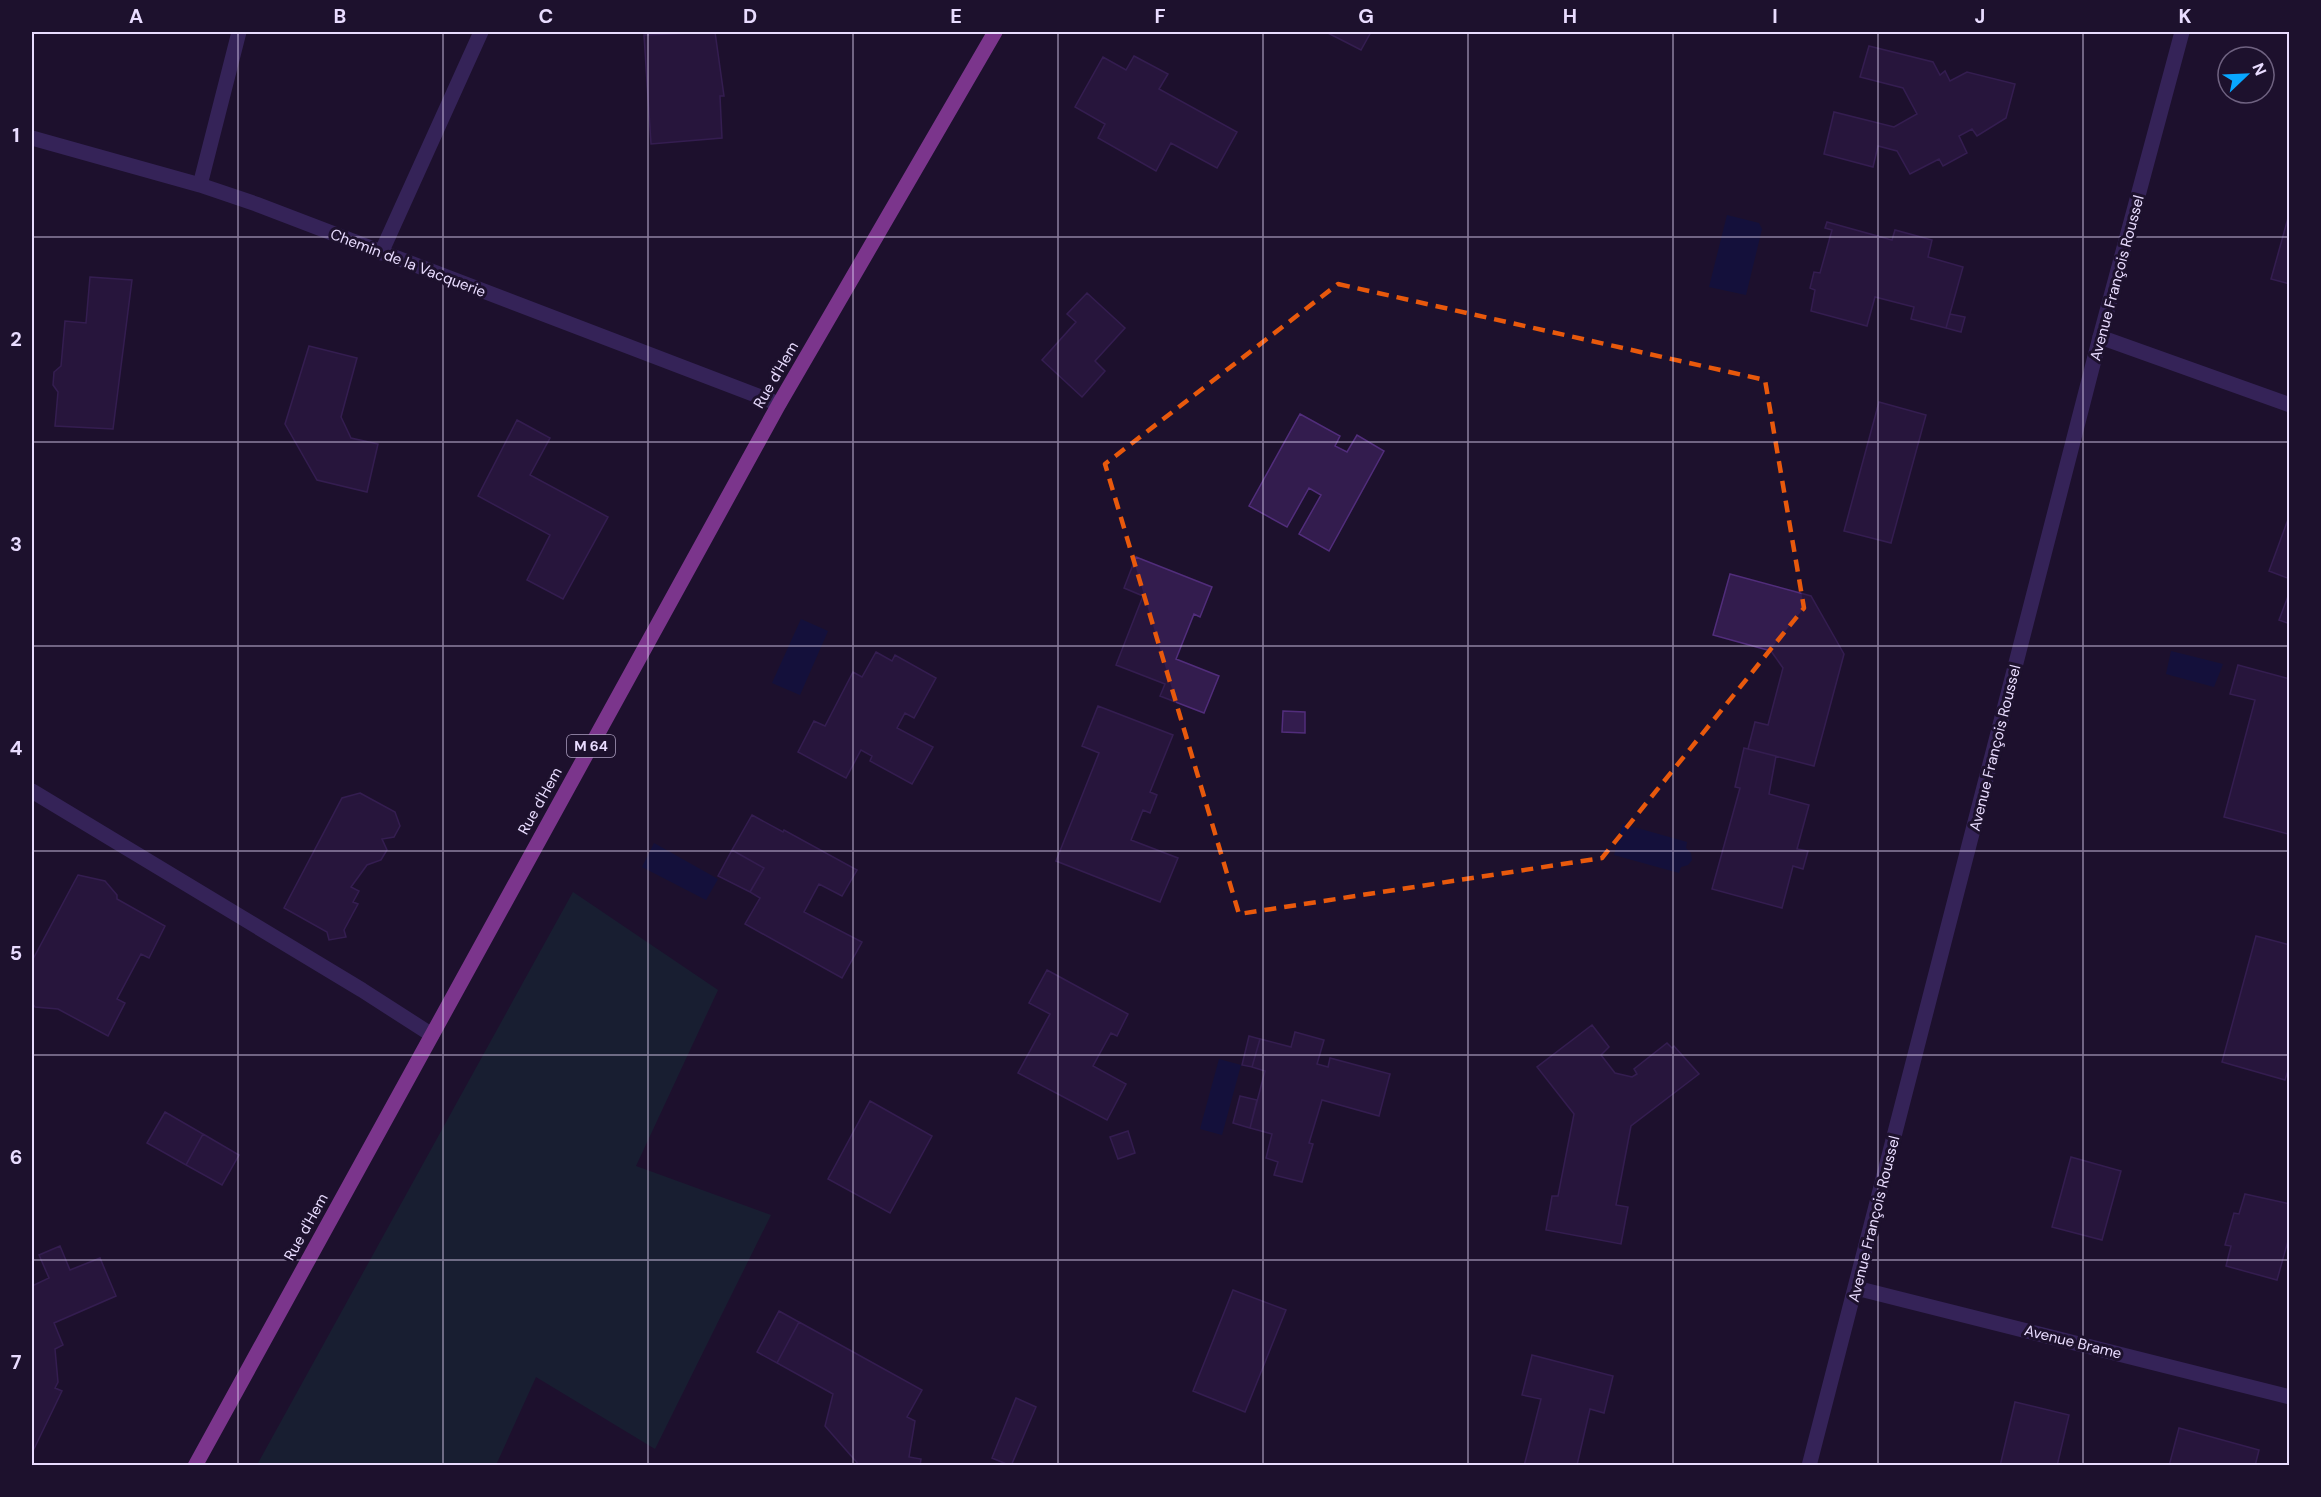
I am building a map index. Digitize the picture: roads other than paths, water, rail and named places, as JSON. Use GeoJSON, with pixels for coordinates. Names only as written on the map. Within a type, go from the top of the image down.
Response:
{"type":"FeatureCollection","features":[{"type":"Feature","properties":{"kind":"main road","name":"Rue d'Hem"},"geometry":{"type":"LineString","coordinates":[[195,1466],[779,404],[995,32]]}},
{"type":"Feature","properties":{"kind":"street"},"geometry":{"type":"LineString","coordinates":[[200,185],[239,32]]}},
{"type":"Feature","properties":{"kind":"street"},"geometry":{"type":"LineString","coordinates":[[381,253],[481,32]]}},
{"type":"Feature","properties":{"kind":"street","name":"Avenue François Roussel"},"geometry":{"type":"LineString","coordinates":[[1809,1466],[2100,337],[2182,32]]}},
{"type":"Feature","properties":{"kind":"street","name":"Chemin de la Vacquerie"},"geometry":{"type":"LineString","coordinates":[[32,138],[200,185],[779,404]]}},
{"type":"Feature","properties":{"kind":"street"},"geometry":{"type":"LineString","coordinates":[[2100,337],[2289,405]]}},
{"type":"Feature","properties":{"kind":"street"},"geometry":{"type":"LineString","coordinates":[[32,791],[362,990],[432,1035]]}},
{"type":"Feature","properties":{"kind":"street","name":"Avenue Brame"},"geometry":{"type":"LineString","coordinates":[[1856,1288],[2289,1397]]}}]}
